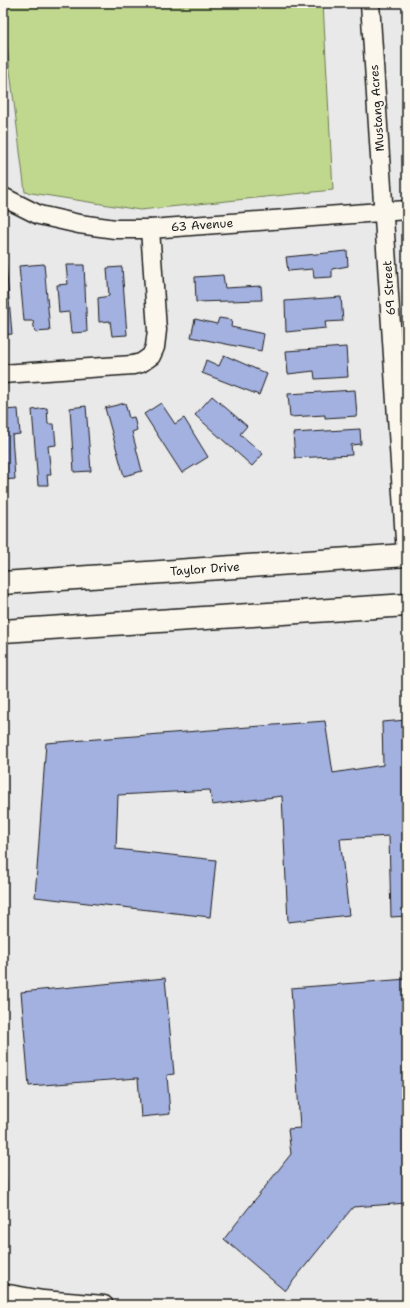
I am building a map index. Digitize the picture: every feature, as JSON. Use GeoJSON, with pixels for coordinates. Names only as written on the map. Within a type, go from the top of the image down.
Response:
{"type":"FeatureCollection","features":[{"type":"Feature","properties":{"kind":"main road","name":"Taylor Drive"},"geometry":{"type":"LineString","coordinates":[[3,583],[407,555]]}},
{"type":"Feature","properties":{"kind":"main road"},"geometry":{"type":"LineString","coordinates":[[3,631],[407,605]]}},
{"type":"Feature","properties":{"kind":"street","name":"Mustang Acres"},"geometry":{"type":"LineString","coordinates":[[370,3],[384,212]]}},
{"type":"Feature","properties":{"kind":"street","name":"63 Avenue"},"geometry":{"type":"LineString","coordinates":[[3,197],[39,214],[79,224],[115,229],[150,228],[407,210]]}},
{"type":"Feature","properties":{"kind":"street","name":"69 Street"},"geometry":{"type":"LineString","coordinates":[[384,212],[407,555]]}},
{"type":"Feature","properties":{"kind":"street"},"geometry":{"type":"LineString","coordinates":[[3,374],[133,365],[141,363],[151,356],[155,347],[157,330],[150,228]]}},
{"type":"Feature","properties":{"kind":"street"},"geometry":{"type":"LineString","coordinates":[[3,1293],[43,1300],[104,1305]]}},
{"type":"Feature","properties":{"kind":"green space"},"geometry":{"type":"Polygon","coordinates":[[[3,3],[323,3],[333,190],[140,210],[25,192],[3,14],[3,3]]]}},
{"type":"Feature","properties":{"kind":"building"},"geometry":{"type":"Polygon","coordinates":[[[347,251],[348,266],[332,269],[332,277],[314,278],[313,269],[288,271],[286,257],[347,251]]]}},
{"type":"Feature","properties":{"kind":"building"},"geometry":{"type":"Polygon","coordinates":[[[3,264],[6,264],[12,334],[3,335],[3,264]]]}},
{"type":"Feature","properties":{"kind":"building"},"geometry":{"type":"Polygon","coordinates":[[[44,264],[50,331],[35,332],[33,321],[24,321],[19,266],[44,264]]]}},
{"type":"Feature","properties":{"kind":"building"},"geometry":{"type":"Polygon","coordinates":[[[66,265],[84,265],[87,332],[71,333],[69,312],[59,313],[57,285],[68,284],[66,265]]]}},
{"type":"Feature","properties":{"kind":"building"},"geometry":{"type":"Polygon","coordinates":[[[122,267],[127,335],[112,336],[110,321],[99,322],[98,298],[109,296],[107,268],[122,267]]]}},
{"type":"Feature","properties":{"kind":"building"},"geometry":{"type":"Polygon","coordinates":[[[223,275],[225,288],[261,286],[262,300],[196,302],[195,277],[223,275]]]}},
{"type":"Feature","properties":{"kind":"building"},"geometry":{"type":"Polygon","coordinates":[[[341,297],[343,321],[325,322],[326,328],[286,332],[285,301],[341,297]]]}},
{"type":"Feature","properties":{"kind":"building"},"geometry":{"type":"Polygon","coordinates":[[[219,318],[232,320],[231,327],[264,334],[261,351],[191,337],[195,319],[217,324],[219,318]]]}},
{"type":"Feature","properties":{"kind":"building"},"geometry":{"type":"Polygon","coordinates":[[[346,347],[348,377],[315,379],[314,371],[288,374],[286,351],[346,347]]]}},
{"type":"Feature","properties":{"kind":"building"},"geometry":{"type":"Polygon","coordinates":[[[224,355],[267,374],[259,395],[202,373],[206,360],[219,366],[224,355]]]}},
{"type":"Feature","properties":{"kind":"building"},"geometry":{"type":"Polygon","coordinates":[[[355,390],[357,416],[325,418],[325,415],[290,417],[288,394],[355,390]]]}},
{"type":"Feature","properties":{"kind":"building"},"geometry":{"type":"Polygon","coordinates":[[[212,396],[247,426],[240,434],[263,454],[252,466],[195,415],[212,396]]]}},
{"type":"Feature","properties":{"kind":"building"},"geometry":{"type":"Polygon","coordinates":[[[125,403],[129,418],[134,417],[137,430],[132,432],[142,471],[124,476],[105,408],[125,403]]]}},
{"type":"Feature","properties":{"kind":"building"},"geometry":{"type":"Polygon","coordinates":[[[161,403],[175,424],[184,418],[208,457],[182,473],[144,414],[161,403]]]}},
{"type":"Feature","properties":{"kind":"building"},"geometry":{"type":"Polygon","coordinates":[[[86,406],[91,471],[74,472],[70,408],[86,406]]]}},
{"type":"Feature","properties":{"kind":"building"},"geometry":{"type":"Polygon","coordinates":[[[47,408],[48,424],[54,424],[56,445],[48,446],[51,475],[47,475],[48,485],[38,485],[32,410],[47,408]]]}},
{"type":"Feature","properties":{"kind":"building"},"geometry":{"type":"Polygon","coordinates":[[[18,409],[20,434],[12,435],[15,479],[3,480],[3,410],[18,409]]]}},
{"type":"Feature","properties":{"kind":"building"},"geometry":{"type":"Polygon","coordinates":[[[360,429],[361,444],[351,445],[352,455],[295,458],[293,433],[360,429]]]}},
{"type":"Feature","properties":{"kind":"building"},"geometry":{"type":"Polygon","coordinates":[[[407,720],[407,916],[391,917],[389,836],[340,839],[349,915],[288,922],[282,796],[212,805],[210,790],[118,795],[116,849],[216,860],[210,917],[35,897],[46,743],[325,721],[333,773],[383,765],[382,722],[407,720]]]}},
{"type":"Feature","properties":{"kind":"building"},"geometry":{"type":"Polygon","coordinates":[[[165,978],[174,1074],[167,1075],[170,1114],[141,1117],[138,1078],[29,1086],[21,992],[165,978]]]}},
{"type":"Feature","properties":{"kind":"building"},"geometry":{"type":"Polygon","coordinates":[[[407,979],[407,1203],[353,1207],[285,1291],[224,1239],[291,1154],[288,1129],[300,1128],[291,988],[407,979]]]}},
{"type":"Feature","properties":{"kind":"building"},"geometry":{"type":"Polygon","coordinates":[[[3,1143],[7,1194],[3,1194],[3,1143]]]}}]}
